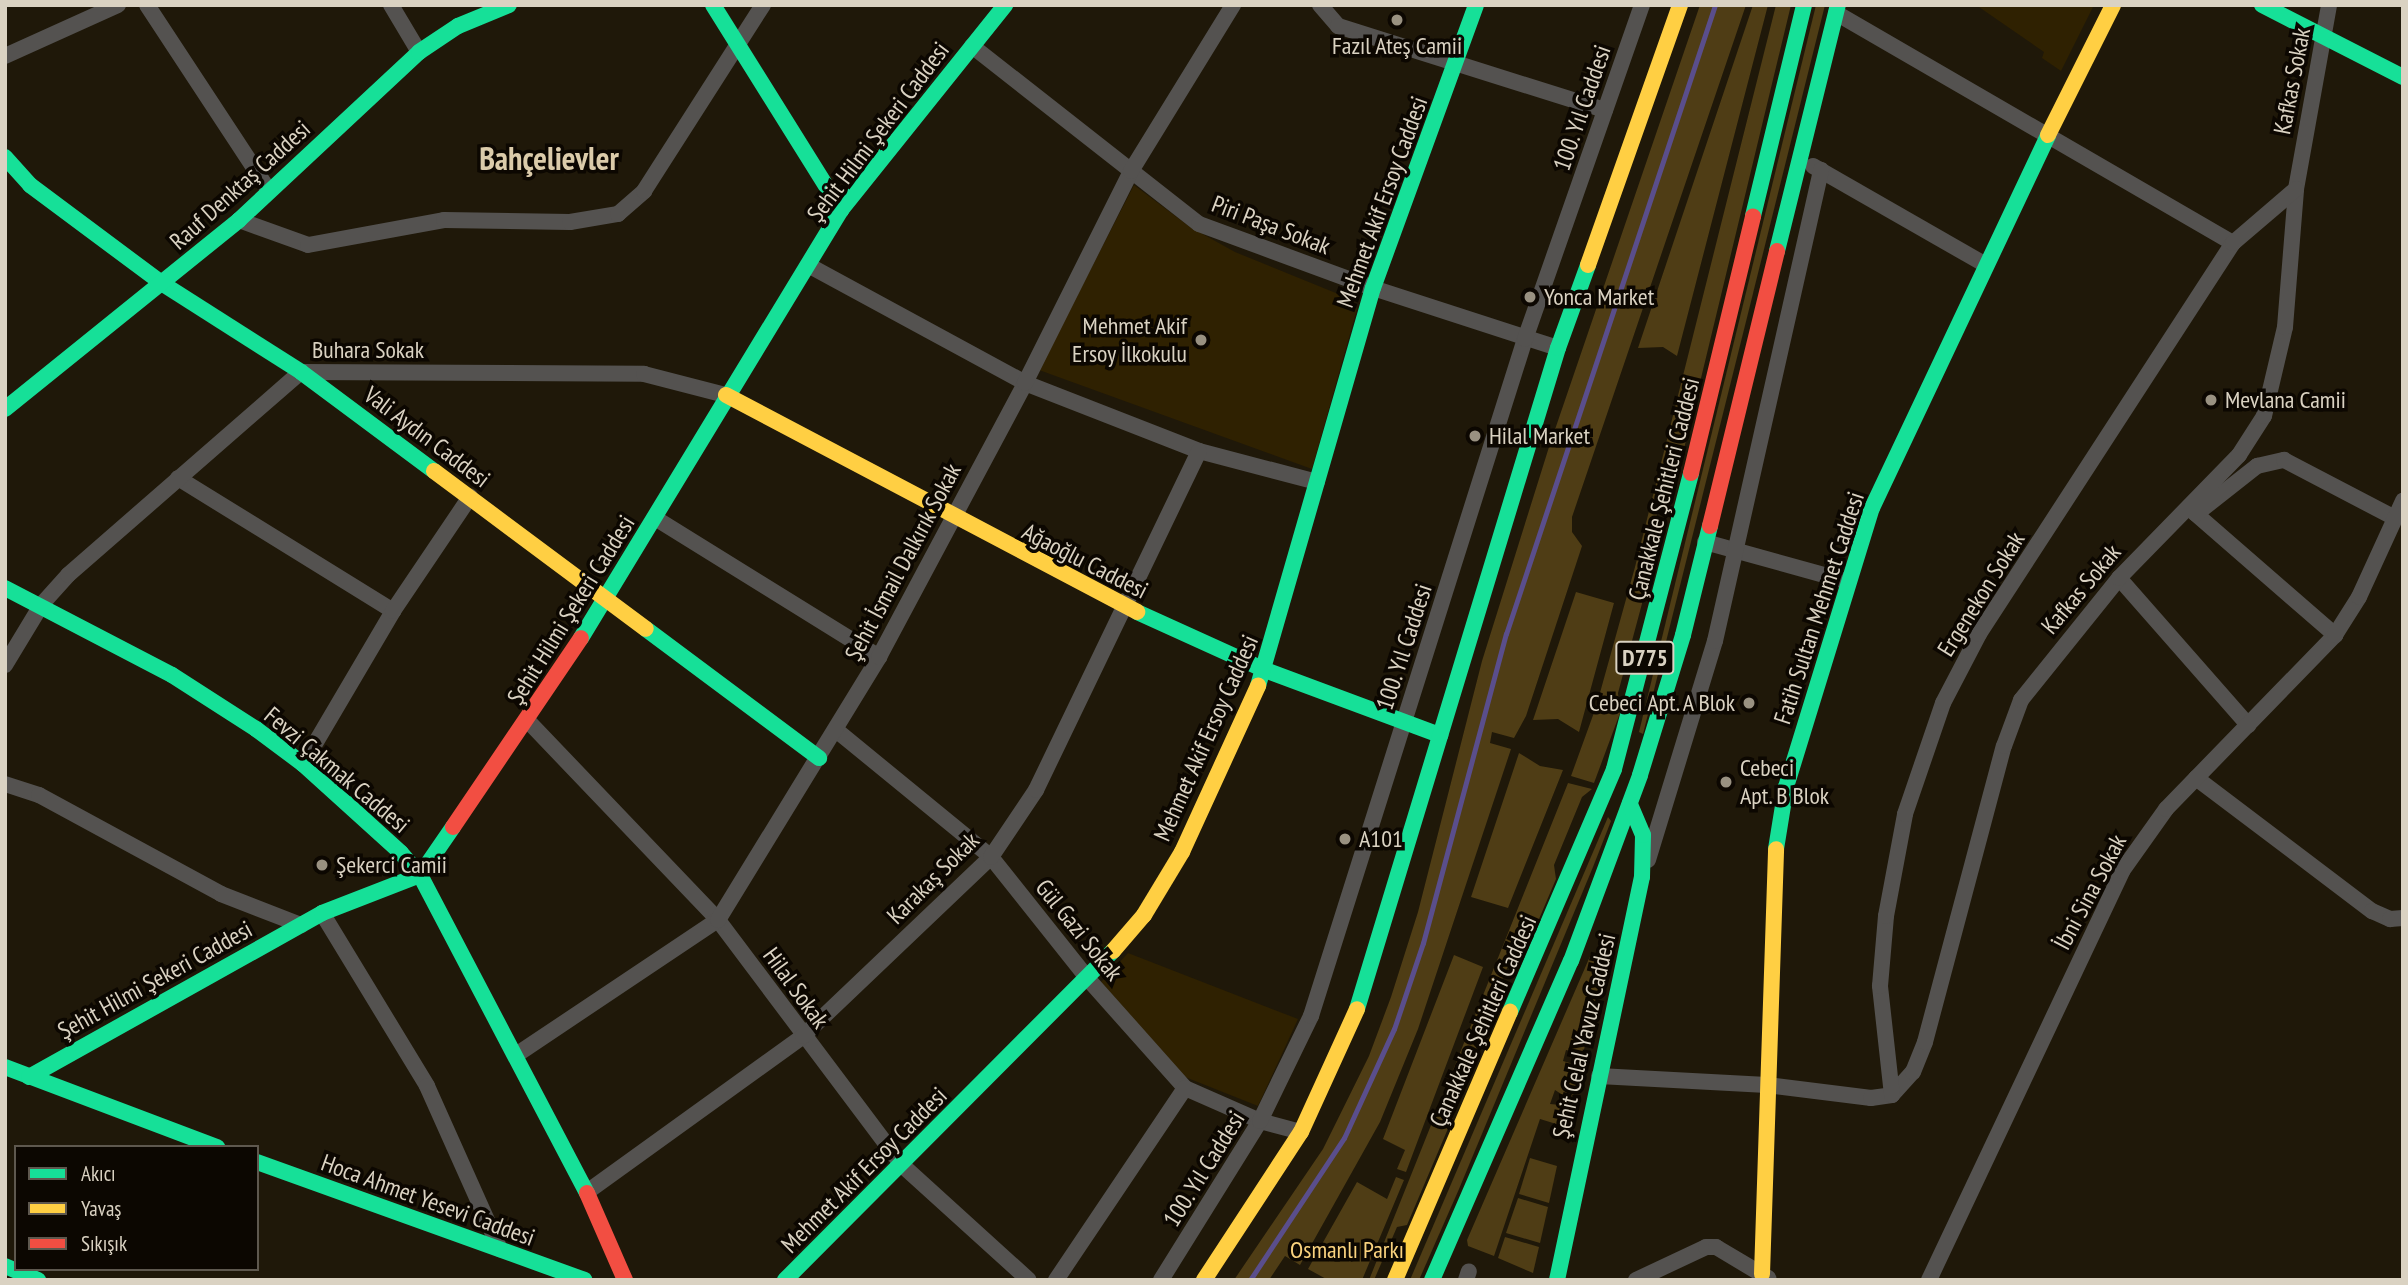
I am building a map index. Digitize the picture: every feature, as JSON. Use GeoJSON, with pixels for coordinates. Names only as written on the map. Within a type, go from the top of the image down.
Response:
{"type":"FeatureCollection","features":[{"type":"Feature","properties":{"kind":"main road","name":"Rauf Denktaş Caddesi"},"geometry":{"type":"LineString","coordinates":[[5,409],[239,220],[419,52],[458,26],[509,5]]}},
{"type":"Feature","properties":{"kind":"main road"},"geometry":{"type":"LineString","coordinates":[[713,5],[841,210]]}},
{"type":"Feature","properties":{"kind":"main road","name":"Şehit Hilmi Şekeri Caddesi"},"geometry":{"type":"LineString","coordinates":[[29,1077],[322,913],[420,875],[528,721],[607,598],[726,394],[841,210],[1005,5]]}},
{"type":"Feature","properties":{"kind":"main road","name":"Mehmet Akif Ersoy Caddesi"},"geometry":{"type":"LineString","coordinates":[[785,1280],[1088,979],[1164,886],[1265,670],[1373,288],[1476,5]]}},
{"type":"Feature","properties":{"kind":"main road"},"geometry":{"type":"LineString","coordinates":[[1204,1280],[1301,1132],[1326,1086],[1365,989],[1558,348],[1680,5]]}},
{"type":"Feature","properties":{"kind":"main road","name":"Çanakkale Şehitleri Caddesi"},"geometry":{"type":"LineString","coordinates":[[1395,1280],[1614,769],[1654,628],[1804,5]]}},
{"type":"Feature","properties":{"kind":"main road","name":"Fatih Sultan Mehmet Caddesi"},"geometry":{"type":"LineString","coordinates":[[1766,1277],[1767,1085],[1778,829],[1846,581],[1872,509],[1984,264],[2113,5]]}},
{"type":"Feature","properties":{"kind":"main road"},"geometry":{"type":"LineString","coordinates":[[2262,5],[2403,77]]}},
{"type":"Feature","properties":{"kind":"main road","name":"D775"},"geometry":{"type":"LineString","coordinates":[[1432,1280],[1570,961],[1640,775],[1705,542],[1837,9]]}},
{"type":"Feature","properties":{"kind":"main road","name":"Vali Aydın Caddesi"},"geometry":{"type":"LineString","coordinates":[[5,157],[30,185],[163,284],[301,372],[819,758]]}},
{"type":"Feature","properties":{"kind":"main road","name":"Ağaoğlu Caddesi"},"geometry":{"type":"LineString","coordinates":[[726,394],[951,519],[1125,607],[1265,670],[1440,735]]}},
{"type":"Feature","properties":{"kind":"main road","name":"Fevzi Çakmak Caddesi"},"geometry":{"type":"LineString","coordinates":[[5,588],[42,604],[195,689],[303,764],[420,875],[587,1192],[625,1280]]}},
{"type":"Feature","properties":{"kind":"main road"},"geometry":{"type":"LineString","coordinates":[[1614,769],[1640,775]]}},
{"type":"Feature","properties":{"kind":"main road","name":"Şehit Celal Yavuz Caddesi"},"geometry":{"type":"LineString","coordinates":[[1558,1280],[1568,1211],[1643,877],[1643,835],[1630,804]]}},
{"type":"Feature","properties":{"kind":"main road"},"geometry":{"type":"LineString","coordinates":[[5,1067],[212,1145]]}},
{"type":"Feature","properties":{"kind":"main road","name":"Hoca Ahmet Yesevi Caddesi"},"geometry":{"type":"LineString","coordinates":[[259,1163],[584,1280]]}},
{"type":"Feature","properties":{"kind":"main road"},"geometry":{"type":"LineString","coordinates":[[17,1271],[38,1280]]}},
{"type":"Feature","properties":{"kind":"street"},"geometry":{"type":"LineString","coordinates":[[5,56],[118,5]]}},
{"type":"Feature","properties":{"kind":"street"},"geometry":{"type":"LineString","coordinates":[[147,5],[269,191]]}},
{"type":"Feature","properties":{"kind":"street"},"geometry":{"type":"LineString","coordinates":[[391,5],[419,52]]}},
{"type":"Feature","properties":{"kind":"street"},"geometry":{"type":"LineString","coordinates":[[239,220],[308,245],[444,220],[570,222],[618,214],[644,191],[735,44],[763,5]]}},
{"type":"Feature","properties":{"kind":"street","name":"Şehit İsmail Dalkırık Sokak"},"geometry":{"type":"LineString","coordinates":[[516,1055],[718,920],[879,657],[1026,383],[1131,171],[1233,5]]}},
{"type":"Feature","properties":{"kind":"street"},"geometry":{"type":"LineString","coordinates":[[1320,5],[1338,26],[1455,66],[1605,110]]}},
{"type":"Feature","properties":{"kind":"street","name":"100. Yıl Caddesi"},"geometry":{"type":"LineString","coordinates":[[1161,1280],[1260,1121],[1311,1016],[1525,339],[1642,5]]}},
{"type":"Feature","properties":{"kind":"street","name":"Kafkas Sokak"},"geometry":{"type":"LineString","coordinates":[[1892,1095],[1920,1060],[1964,883],[2012,720],[2034,679],[2119,578],[2192,510],[2239,455],[2254,436],[2271,395],[2285,327],[2296,189],[2329,5]]}},
{"type":"Feature","properties":{"kind":"street"},"geometry":{"type":"LineString","coordinates":[[1837,9],[2048,138],[2233,243]]}},
{"type":"Feature","properties":{"kind":"street","name":"Piri Paşa Sokak"},"geometry":{"type":"LineString","coordinates":[[972,46],[1199,224],[1373,288],[1558,348]]}},
{"type":"Feature","properties":{"kind":"street"},"geometry":{"type":"LineString","coordinates":[[1799,158],[1984,264]]}},
{"type":"Feature","properties":{"kind":"street"},"geometry":{"type":"LineString","coordinates":[[1643,877],[1700,698],[1736,551],[1821,170]]}},
{"type":"Feature","properties":{"kind":"street","name":"Ergenekon Sokak"},"geometry":{"type":"LineString","coordinates":[[1892,1095],[1880,1007],[1881,954],[1905,814],[1929,737],[1979,634],[2233,243],[2296,189]]}},
{"type":"Feature","properties":{"kind":"street"},"geometry":{"type":"LineString","coordinates":[[808,265],[1026,383],[1199,451],[1317,482]]}},
{"type":"Feature","properties":{"kind":"street","name":"Buhara Sokak"},"geometry":{"type":"LineString","coordinates":[[5,665],[42,604],[68,575],[301,372],[644,374],[726,394]]}},
{"type":"Feature","properties":{"kind":"street","name":"Karakaş Sokak"},"geometry":{"type":"LineString","coordinates":[[587,1192],[803,1036],[991,857],[1036,790],[1199,451]]}},
{"type":"Feature","properties":{"kind":"street"},"geometry":{"type":"LineString","coordinates":[[2335,635],[2192,510],[2258,466],[2284,460],[2395,518]]}},
{"type":"Feature","properties":{"kind":"street"},"geometry":{"type":"LineString","coordinates":[[178,478],[393,611]]}},
{"type":"Feature","properties":{"kind":"street"},"geometry":{"type":"LineString","coordinates":[[303,764],[393,611],[470,497]]}},
{"type":"Feature","properties":{"kind":"street","name":"İbni Sina Sokak"},"geometry":{"type":"LineString","coordinates":[[1929,1280],[2122,871],[2166,809],[2335,635],[2359,597],[2403,501]]}},
{"type":"Feature","properties":{"kind":"street"},"geometry":{"type":"LineString","coordinates":[[655,518],[879,657]]}},
{"type":"Feature","properties":{"kind":"street"},"geometry":{"type":"LineString","coordinates":[[1705,542],[1846,581]]}},
{"type":"Feature","properties":{"kind":"street"},"geometry":{"type":"LineString","coordinates":[[2119,578],[2249,725]]}},
{"type":"Feature","properties":{"kind":"street","name":"Hilal Sokak"},"geometry":{"type":"LineString","coordinates":[[528,721],[718,920],[902,1165],[1029,1280]]}},
{"type":"Feature","properties":{"kind":"street","name":"Gül Gazi Sokak"},"geometry":{"type":"LineString","coordinates":[[835,730],[991,857],[1088,979],[1185,1088],[1260,1121],[1301,1132]]}},
{"type":"Feature","properties":{"kind":"street"},"geometry":{"type":"LineString","coordinates":[[2196,778],[2372,912],[2402,918]]}},
{"type":"Feature","properties":{"kind":"street"},"geometry":{"type":"LineString","coordinates":[[5,784],[39,795],[221,894],[301,925]]}},
{"type":"Feature","properties":{"kind":"street"},"geometry":{"type":"LineString","coordinates":[[322,913],[428,1086],[500,1249]]}},
{"type":"Feature","properties":{"kind":"street"},"geometry":{"type":"LineString","coordinates":[[1599,1076],[1767,1085],[1871,1098],[1892,1095]]}},
{"type":"Feature","properties":{"kind":"street"},"geometry":{"type":"LineString","coordinates":[[1056,1280],[1185,1088]]}},
{"type":"Feature","properties":{"kind":"street"},"geometry":{"type":"LineString","coordinates":[[1636,1280],[1706,1247],[1724,1250],[1766,1277]]}},
{"type":"Feature","properties":{"kind":"shaded area"},"geometry":{"type":"Polygon","coordinates":[[[1976,5],[2094,5],[2061,71],[2042,58],[2044,52],[1976,5]]]}},
{"type":"Feature","properties":{"kind":"shaded area","name":"Mehmet Akif Ersoy İlkokulu"},"geometry":{"type":"Polygon","coordinates":[[[1134,185],[1190,227],[1235,252],[1353,300],[1357,309],[1312,469],[1039,370],[1134,185]]]}},
{"type":"Feature","properties":{"kind":"shaded area"},"geometry":{"type":"Polygon","coordinates":[[[1128,953],[1298,1019],[1258,1106],[1185,1077],[1101,982],[1128,953]]]}},
{"type":"Feature","properties":{"kind":"green space"},"geometry":{"type":"Polygon","coordinates":[[[1700,5],[1746,5],[1572,517],[1572,532],[1582,546],[1526,716],[1514,738],[1492,732],[1490,743],[1511,749],[1418,1029],[1380,1122],[1300,1265],[1285,1256],[1269,1280],[1234,1280],[1323,1149],[1369,1056],[1391,997],[1418,912],[1482,661],[1549,447],[1700,5]]]}},
{"type":"Feature","properties":{"kind":"green space"},"geometry":{"type":"Polygon","coordinates":[[[1753,5],[1768,5],[1677,356],[1663,347],[1638,348],[1753,5]]]}},
{"type":"Feature","properties":{"kind":"green space"},"geometry":{"type":"Polygon","coordinates":[[[1776,5],[1791,5],[1682,457],[1665,481],[1644,568],[1647,585],[1618,693],[1620,713],[1594,783],[1571,776],[1596,707],[1635,567],[1776,5]]]}},
{"type":"Feature","properties":{"kind":"green space"},"geometry":{"type":"Polygon","coordinates":[[[1816,5],[1825,5],[1643,734],[1639,732],[1816,5]]]}},
{"type":"Feature","properties":{"kind":"green space"},"geometry":{"type":"Polygon","coordinates":[[[1576,592],[1614,603],[1579,732],[1558,719],[1533,720],[1576,592]]]}},
{"type":"Feature","properties":{"kind":"green space"},"geometry":{"type":"Polygon","coordinates":[[[1519,753],[1540,766],[1563,770],[1508,908],[1471,897],[1519,753]]]}},
{"type":"Feature","properties":{"kind":"green space","name":"Osmanlı Parkı"},"geometry":{"type":"Polygon","coordinates":[[[1568,783],[1592,789],[1582,797],[1554,865],[1556,879],[1528,945],[1516,948],[1475,1041],[1478,1058],[1407,1225],[1397,1227],[1374,1280],[1369,1280],[1568,783]]]}},
{"type":"Feature","properties":{"kind":"green space"},"geometry":{"type":"Polygon","coordinates":[[[1608,817],[1611,821],[1593,867],[1459,1189],[1419,1280],[1410,1280],[1608,817]]]}},
{"type":"Feature","properties":{"kind":"green space"},"geometry":{"type":"Polygon","coordinates":[[[1591,954],[1605,958],[1583,1054],[1566,1050],[1563,1061],[1580,1066],[1572,1101],[1555,1090],[1550,1104],[1571,1106],[1566,1127],[1540,1119],[1494,1256],[1468,1246],[1467,1240],[1591,954]]]}},
{"type":"Feature","properties":{"kind":"green space","name":"Osmanlı Parkı"},"geometry":{"type":"Polygon","coordinates":[[[1454,955],[1483,967],[1406,1172],[1397,1169],[1405,1150],[1383,1139],[1454,955]]]}},
{"type":"Feature","properties":{"kind":"green space"},"geometry":{"type":"Polygon","coordinates":[[[1530,1158],[1557,1166],[1549,1203],[1519,1194],[1530,1158]]]}},
{"type":"Feature","properties":{"kind":"green space","name":"Osmanlı Parkı"},"geometry":{"type":"Polygon","coordinates":[[[1396,1177],[1404,1180],[1362,1280],[1328,1280],[1308,1269],[1357,1182],[1387,1199],[1396,1177]]]}},
{"type":"Feature","properties":{"kind":"green space"},"geometry":{"type":"Polygon","coordinates":[[[1518,1198],[1548,1207],[1540,1243],[1506,1233],[1518,1198]]]}},
{"type":"Feature","properties":{"kind":"green space"},"geometry":{"type":"Polygon","coordinates":[[[1505,1237],[1539,1247],[1533,1273],[1498,1258],[1505,1237]]]}},
{"type":"Feature","properties":{"kind":"waterway"},"geometry":{"type":"LineString","coordinates":[[1250,1280],[1344,1138],[1394,1029],[1423,943],[1506,634],[1715,5]]}},
{"type":"Feature","properties":{"kind":"traffic: fast"},"geometry":{"type":"LineString","coordinates":[[5,409],[239,220],[419,52],[458,26],[509,5]]}},
{"type":"Feature","properties":{"kind":"traffic: fast"},"geometry":{"type":"LineString","coordinates":[[713,5],[841,210]]}},
{"type":"Feature","properties":{"kind":"traffic: fast"},"geometry":{"type":"LineString","coordinates":[[581,638],[841,210],[1005,5]]}},
{"type":"Feature","properties":{"kind":"traffic: fast"},"geometry":{"type":"LineString","coordinates":[[1258,686],[1373,288],[1476,5]]}},
{"type":"Feature","properties":{"kind":"traffic: fast"},"geometry":{"type":"LineString","coordinates":[[1753,216],[1804,5]]}},
{"type":"Feature","properties":{"kind":"traffic: fast"},"geometry":{"type":"LineString","coordinates":[[1777,251],[1838,5]]}},
{"type":"Feature","properties":{"kind":"traffic: fast"},"geometry":{"type":"LineString","coordinates":[[2262,5],[2403,77]]}},
{"type":"Feature","properties":{"kind":"traffic: fast"},"geometry":{"type":"LineString","coordinates":[[1776,849],[1786,787],[1872,508],[2048,135]]}},
{"type":"Feature","properties":{"kind":"traffic: fast"},"geometry":{"type":"LineString","coordinates":[[5,157],[30,185],[163,284],[301,372],[434,471]]}},
{"type":"Feature","properties":{"kind":"traffic: fast"},"geometry":{"type":"LineString","coordinates":[[1357,1009],[1558,348],[1588,265]]}},
{"type":"Feature","properties":{"kind":"traffic: fast"},"geometry":{"type":"LineString","coordinates":[[1510,1012],[1614,769],[1691,473]]}},
{"type":"Feature","properties":{"kind":"traffic: fast"},"geometry":{"type":"LineString","coordinates":[[1432,1280],[1571,961],[1640,775],[1683,635],[1710,526]]}},
{"type":"Feature","properties":{"kind":"traffic: fast"},"geometry":{"type":"LineString","coordinates":[[5,588],[172,675],[256,729],[303,764],[401,853],[420,875],[587,1193]]}},
{"type":"Feature","properties":{"kind":"traffic: fast"},"geometry":{"type":"LineString","coordinates":[[1137,612],[1265,670],[1440,735]]}},
{"type":"Feature","properties":{"kind":"traffic: fast"},"geometry":{"type":"LineString","coordinates":[[646,629],[819,758]]}},
{"type":"Feature","properties":{"kind":"traffic: fast"},"geometry":{"type":"LineString","coordinates":[[1557,1280],[1642,877],[1643,835],[1630,804]]}},
{"type":"Feature","properties":{"kind":"traffic: fast"},"geometry":{"type":"LineString","coordinates":[[29,1077],[322,913],[420,875],[453,827]]}},
{"type":"Feature","properties":{"kind":"traffic: fast"},"geometry":{"type":"LineString","coordinates":[[785,1280],[1113,951]]}},
{"type":"Feature","properties":{"kind":"traffic: fast"},"geometry":{"type":"LineString","coordinates":[[5,1067],[212,1145]]}},
{"type":"Feature","properties":{"kind":"traffic: fast"},"geometry":{"type":"LineString","coordinates":[[259,1163],[584,1280]]}},
{"type":"Feature","properties":{"kind":"traffic: fast"},"geometry":{"type":"LineString","coordinates":[[5,1266],[14,1270]]}},
{"type":"Feature","properties":{"kind":"traffic: fast"},"geometry":{"type":"LineString","coordinates":[[17,1271],[38,1280]]}},
{"type":"Feature","properties":{"kind":"traffic: slow"},"geometry":{"type":"LineString","coordinates":[[1588,265],[1680,5]]}},
{"type":"Feature","properties":{"kind":"traffic: slow"},"geometry":{"type":"LineString","coordinates":[[2048,135],[2113,5]]}},
{"type":"Feature","properties":{"kind":"traffic: slow"},"geometry":{"type":"LineString","coordinates":[[726,395],[1137,612]]}},
{"type":"Feature","properties":{"kind":"traffic: slow"},"geometry":{"type":"LineString","coordinates":[[434,471],[646,629]]}},
{"type":"Feature","properties":{"kind":"traffic: slow"},"geometry":{"type":"LineString","coordinates":[[1113,951],[1144,915],[1182,852],[1258,686]]}},
{"type":"Feature","properties":{"kind":"traffic: slow"},"geometry":{"type":"LineString","coordinates":[[1762,1274],[1776,849]]}},
{"type":"Feature","properties":{"kind":"traffic: slow"},"geometry":{"type":"LineString","coordinates":[[1204,1280],[1301,1132],[1357,1009]]}},
{"type":"Feature","properties":{"kind":"traffic: slow"},"geometry":{"type":"LineString","coordinates":[[1395,1280],[1510,1012]]}},
{"type":"Feature","properties":{"kind":"traffic: jam"},"geometry":{"type":"LineString","coordinates":[[1691,473],[1753,216]]}},
{"type":"Feature","properties":{"kind":"traffic: jam"},"geometry":{"type":"LineString","coordinates":[[1710,526],[1777,251]]}},
{"type":"Feature","properties":{"kind":"traffic: jam"},"geometry":{"type":"LineString","coordinates":[[453,827],[581,638]]}},
{"type":"Feature","properties":{"kind":"traffic: jam"},"geometry":{"type":"LineString","coordinates":[[587,1193],[625,1280]]}},
{"type":"Feature","properties":{"kind":"place","name":"Fazıl Ateş Camii"},"geometry":{"type":"Point","coordinates":[1397,20]}},
{"type":"Feature","properties":{"kind":"place","name":"Yonca Market"},"geometry":{"type":"Point","coordinates":[1530,297]}},
{"type":"Feature","properties":{"kind":"place","name":"Mehmet Akif Ersoy İlkokulu"},"geometry":{"type":"Point","coordinates":[1201,340]}},
{"type":"Feature","properties":{"kind":"place","name":"Mevlana Camii"},"geometry":{"type":"Point","coordinates":[2211,400]}},
{"type":"Feature","properties":{"kind":"place","name":"Hilal Market"},"geometry":{"type":"Point","coordinates":[1475,436]}},
{"type":"Feature","properties":{"kind":"place","name":"Cebeci Apt. A Blok"},"geometry":{"type":"Point","coordinates":[1749,703]}},
{"type":"Feature","properties":{"kind":"place","name":"Cebeci Apt. B Blok"},"geometry":{"type":"Point","coordinates":[1726,782]}},
{"type":"Feature","properties":{"kind":"place","name":"A101"},"geometry":{"type":"Point","coordinates":[1345,839]}},
{"type":"Feature","properties":{"kind":"place","name":"Şekerci Camii"},"geometry":{"type":"Point","coordinates":[322,865]}},
{"type":"Feature","properties":{"kind":"district","name":"Bahçelievler"},"geometry":{"type":"Point","coordinates":[549,158]}}]}
